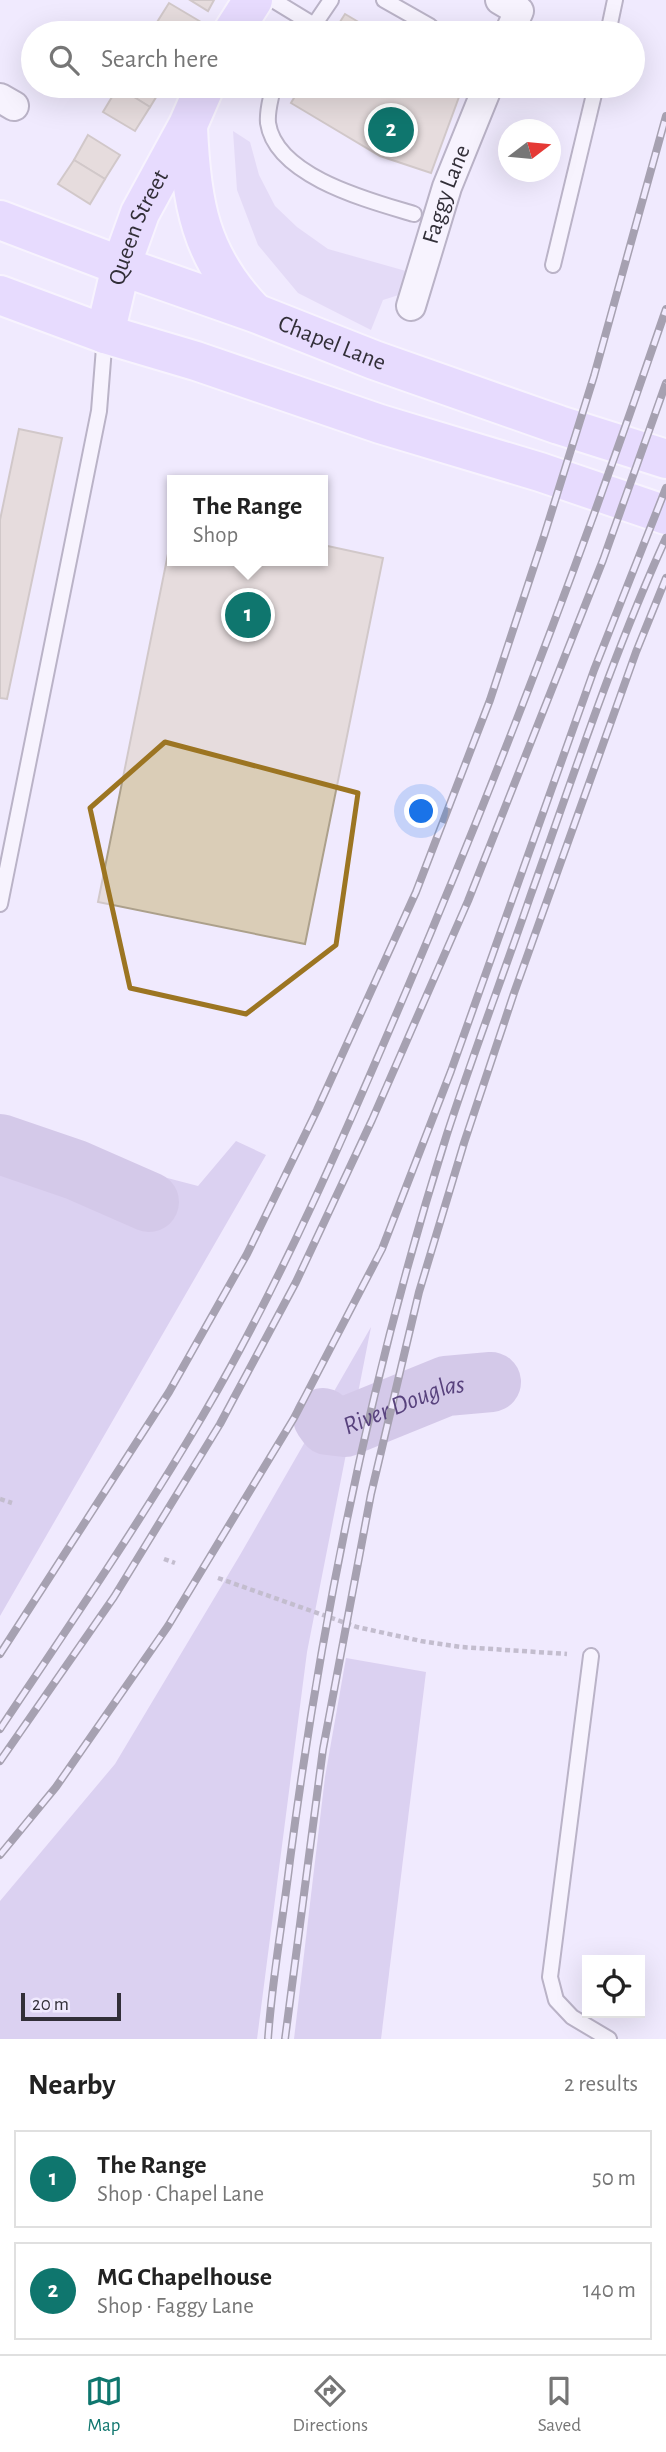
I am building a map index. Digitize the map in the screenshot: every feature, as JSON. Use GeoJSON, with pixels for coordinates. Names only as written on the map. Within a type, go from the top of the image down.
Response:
{"type":"FeatureCollection","features":[{"type":"Feature","properties":{"kind":"highway"},"geometry":{"type":"LineString","coordinates":[[240,21],[253,0]]}},
{"type":"Feature","properties":{"kind":"highway","name":"Queen Street"},"geometry":{"type":"LineString","coordinates":[[105,334],[121,266],[141,213],[200,98]]}},
{"type":"Feature","properties":{"kind":"highway","name":"Queen Street"},"geometry":{"type":"LineString","coordinates":[[188,125],[190,179],[202,227],[218,268],[233,290],[255,313]]}},
{"type":"Feature","properties":{"kind":"highway","name":"Chapel Lane"},"geometry":{"type":"LineString","coordinates":[[0,220],[388,364],[559,425],[666,459]]}},
{"type":"Feature","properties":{"kind":"highway"},"geometry":{"type":"LineString","coordinates":[[0,295],[105,334],[196,361],[380,424],[540,472],[666,515]]}},
{"type":"Feature","properties":{"kind":"street","name":"Faggy Lane"},"geometry":{"type":"LineString","coordinates":[[411,306],[447,187],[483,98]]}},
{"type":"Feature","properties":{"kind":"lane"},"geometry":{"type":"LineString","coordinates":[[273,0],[301,21]]}},
{"type":"Feature","properties":{"kind":"lane"},"geometry":{"type":"LineString","coordinates":[[317,21],[331,0]]}},
{"type":"Feature","properties":{"kind":"lane"},"geometry":{"type":"LineString","coordinates":[[384,0],[421,21]]}},
{"type":"Feature","properties":{"kind":"lane"},"geometry":{"type":"LineString","coordinates":[[610,21],[615,0]]}},
{"type":"Feature","properties":{"kind":"lane"},"geometry":{"type":"LineString","coordinates":[[272,98],[268,123],[278,146],[297,165],[348,194],[414,214]]}},
{"type":"Feature","properties":{"kind":"lane"},"geometry":{"type":"LineString","coordinates":[[553,265],[593,98]]}},
{"type":"Feature","properties":{"kind":"lane"},"geometry":{"type":"LineString","coordinates":[[0,904],[99,411],[105,334]]}},
{"type":"Feature","properties":{"kind":"lane"},"geometry":{"type":"LineString","coordinates":[[590,1656],[551,1977],[556,2000],[572,2017],[609,2039]]}},
{"type":"Feature","properties":{"kind":"path"},"geometry":{"type":"LineString","coordinates":[[0,1499],[12,1503]]}},
{"type":"Feature","properties":{"kind":"path"},"geometry":{"type":"LineString","coordinates":[[164,1559],[175,1563]]}},
{"type":"Feature","properties":{"kind":"path"},"geometry":{"type":"LineString","coordinates":[[218,1578],[357,1627],[421,1641],[461,1647],[590,1656]]}},
{"type":"Feature","properties":{"kind":"highlighted area"},"geometry":{"type":"Polygon","coordinates":[[[165,742],[358,793],[336,945],[246,1014],[130,988],[90,808],[165,742]]]}},
{"type":"Feature","properties":{"kind":"shaded area"},"geometry":{"type":"Polygon","coordinates":[[[233,131],[250,142],[259,175],[275,206],[297,227],[328,249],[413,273],[408,292],[383,300],[371,330],[298,293],[258,245],[237,190],[233,131]]]}},
{"type":"Feature","properties":{"kind":"shaded area"},"geometry":{"type":"Polygon","coordinates":[[[14,1138],[198,1186],[236,1141],[266,1155],[0,1616],[0,1154],[14,1138]]]}},
{"type":"Feature","properties":{"kind":"shaded area"},"geometry":{"type":"Polygon","coordinates":[[[371,1327],[307,1652],[257,2039],[0,2039],[0,1901],[115,1764],[240,1555],[371,1327]]]}},
{"type":"Feature","properties":{"kind":"shaded area"},"geometry":{"type":"Polygon","coordinates":[[[346,1658],[426,1672],[381,2039],[294,2039],[325,1777],[346,1658]]]}},
{"type":"Feature","properties":{"kind":"building"},"geometry":{"type":"Polygon","coordinates":[[[190,0],[214,0],[208,11],[190,0]]]}},
{"type":"Feature","properties":{"kind":"building"},"geometry":{"type":"Polygon","coordinates":[[[169,3],[199,21],[158,21],[169,3]]]}},
{"type":"Feature","properties":{"kind":"building"},"geometry":{"type":"Polygon","coordinates":[[[345,14],[357,21],[341,21],[345,14]]]}},
{"type":"Feature","properties":{"kind":"building"},"geometry":{"type":"Polygon","coordinates":[[[111,98],[136,98],[150,107],[135,131],[103,112],[111,98]]]}},
{"type":"Feature","properties":{"kind":"building"},"geometry":{"type":"Polygon","coordinates":[[[136,98],[156,98],[150,107],[136,98]]]}},
{"type":"Feature","properties":{"kind":"building"},"geometry":{"type":"Polygon","coordinates":[[[294,98],[459,98],[431,173],[380,156],[291,103],[294,98]]]}},
{"type":"Feature","properties":{"kind":"building"},"geometry":{"type":"Polygon","coordinates":[[[88,135],[120,155],[105,179],[74,160],[88,135]]]}},
{"type":"Feature","properties":{"kind":"building"},"geometry":{"type":"Polygon","coordinates":[[[74,160],[105,179],[90,204],[58,184],[74,160]]]}},
{"type":"Feature","properties":{"kind":"building"},"geometry":{"type":"Polygon","coordinates":[[[19,429],[62,438],[7,699],[0,698],[0,520],[19,429]]]}},
{"type":"Feature","properties":{"kind":"building"},"geometry":{"type":"Polygon","coordinates":[[[328,546],[383,558],[305,944],[98,902],[167,559],[167,566],[328,566],[328,546]]]}},
{"type":"Feature","properties":{"kind":"waterway","name":"River Douglas"},"geometry":{"type":"LineString","coordinates":[[0,1144],[76,1170],[149,1202]]}},
{"type":"Feature","properties":{"kind":"waterway","name":"River Douglas"},"geometry":{"type":"LineString","coordinates":[[323,1418],[328,1425],[345,1427],[446,1386],[491,1382]]}},
{"type":"Feature","properties":{"kind":"railway"},"geometry":{"type":"LineString","coordinates":[[0,1654],[169,1392],[247,1254],[317,1110],[416,892],[490,700],[544,536],[594,376],[666,116]]}},
{"type":"Feature","properties":{"kind":"railway"},"geometry":{"type":"LineString","coordinates":[[0,1729],[129,1536],[178,1457],[231,1366],[286,1260],[407,989],[510,736],[575,566],[666,309]]}},
{"type":"Feature","properties":{"kind":"railway"},"geometry":{"type":"LineString","coordinates":[[0,1761],[114,1597],[220,1424],[296,1282],[372,1120],[468,901],[603,560],[666,383]]}},
{"type":"Feature","properties":{"kind":"railway"},"geometry":{"type":"LineString","coordinates":[[0,1855],[56,1787],[168,1626],[294,1418],[382,1249],[451,1071],[594,670],[666,488]]}},
{"type":"Feature","properties":{"kind":"railway"},"geometry":{"type":"LineString","coordinates":[[268,2039],[290,1860],[317,1676],[352,1494],[395,1313],[467,1074],[594,716],[628,626],[666,538]]}},
{"type":"Feature","properties":{"kind":"railway"},"geometry":{"type":"LineString","coordinates":[[285,2039],[323,1749],[371,1494],[419,1292],[464,1143],[514,993],[636,652],[666,578]]}},
{"type":"Feature","properties":{"kind":"place","name":"MG Chapelhouse"},"geometry":{"type":"Point","coordinates":[391,130]}},
{"type":"Feature","properties":{"kind":"place","name":"The Range"},"geometry":{"type":"Point","coordinates":[248,615]}}]}
